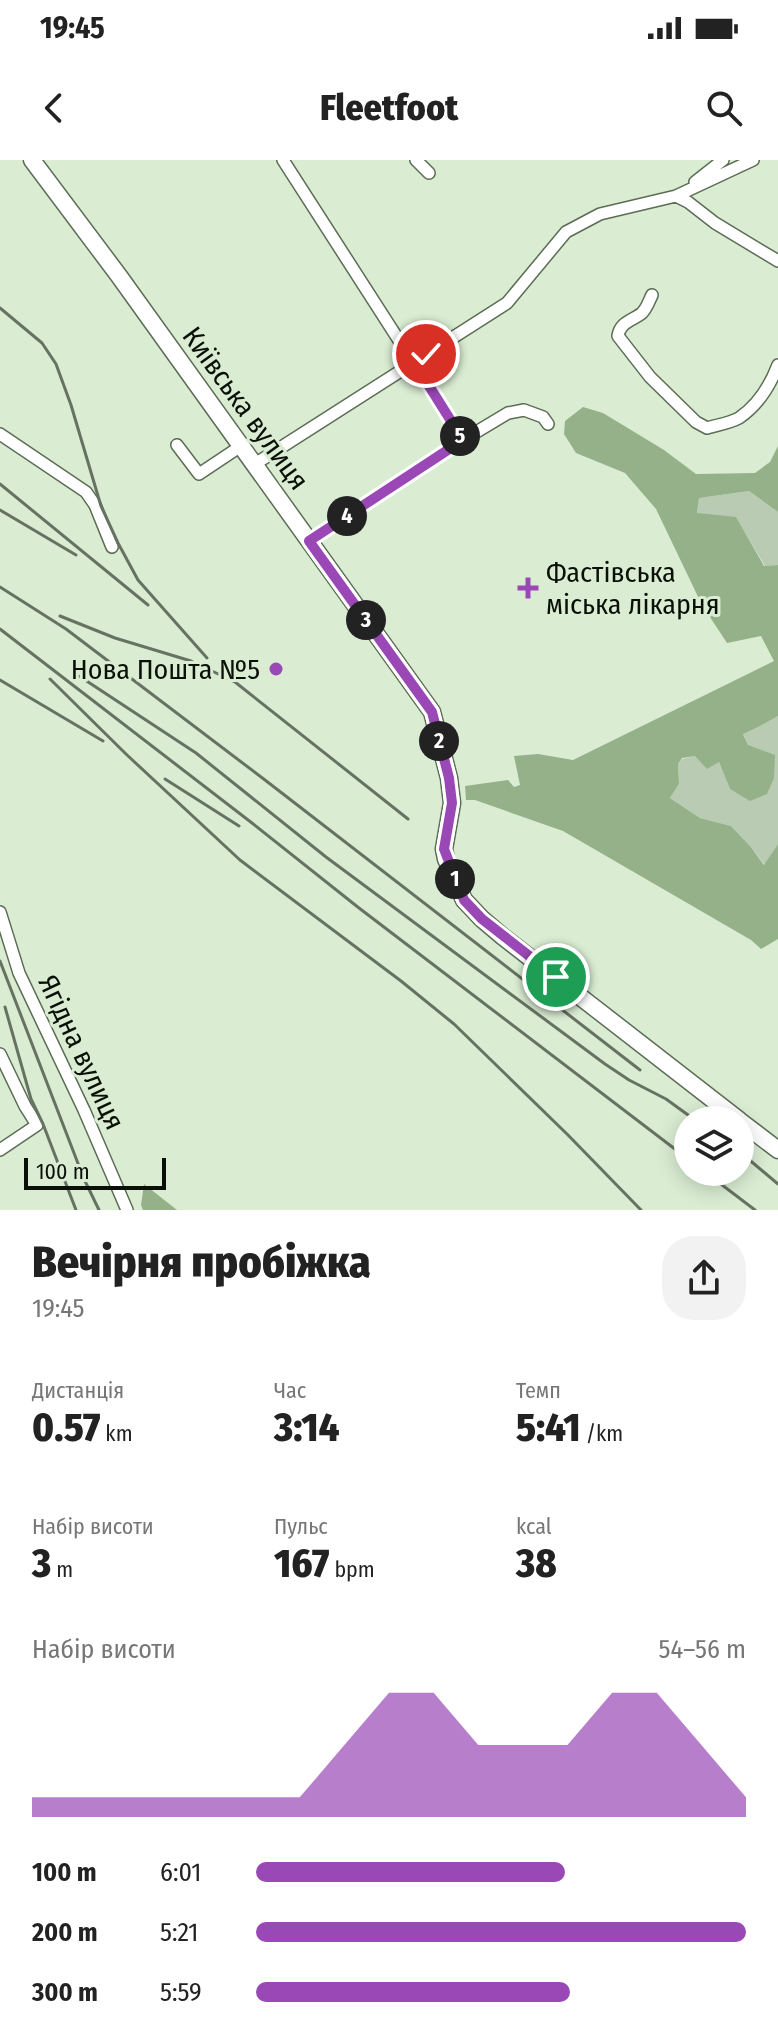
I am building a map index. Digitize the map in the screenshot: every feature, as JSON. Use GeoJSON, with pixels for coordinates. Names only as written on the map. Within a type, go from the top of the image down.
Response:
{"type":"FeatureCollection","features":[{"type":"Feature","properties":{"kind":"main road","name":"Київська вулиця"},"geometry":{"type":"LineString","coordinates":[[32,160],[432,712],[451,790],[452,803],[444,849],[464,900],[502,936],[721,1106]]}},
{"type":"Feature","properties":{"kind":"main road","name":"Київська вулиця"},"geometry":{"type":"LineString","coordinates":[[754,1132],[778,1150]]}},
{"type":"Feature","properties":{"kind":"street"},"geometry":{"type":"LineString","coordinates":[[283,160],[463,440]]}},
{"type":"Feature","properties":{"kind":"street"},"geometry":{"type":"LineString","coordinates":[[416,160],[429,173]]}},
{"type":"Feature","properties":{"kind":"street"},"geometry":{"type":"LineString","coordinates":[[676,196],[723,160]]}},
{"type":"Feature","properties":{"kind":"street"},"geometry":{"type":"LineString","coordinates":[[255,464],[507,303],[566,232],[600,214],[676,196],[753,160]]}},
{"type":"Feature","properties":{"kind":"street"},"geometry":{"type":"LineString","coordinates":[[676,196],[778,261]]}},
{"type":"Feature","properties":{"kind":"street"},"geometry":{"type":"LineString","coordinates":[[652,295],[645,311],[621,326],[618,336],[650,377],[696,422],[707,428],[737,419],[753,406],[770,385],[778,365]]}},
{"type":"Feature","properties":{"kind":"street"},"geometry":{"type":"LineString","coordinates":[[309,541],[508,413],[524,410],[543,417],[548,424]]}},
{"type":"Feature","properties":{"kind":"street"},"geometry":{"type":"LineString","coordinates":[[0,434],[86,492],[95,505],[112,547]]}},
{"type":"Feature","properties":{"kind":"street"},"geometry":{"type":"LineString","coordinates":[[177,445],[199,474],[241,446]]}},
{"type":"Feature","properties":{"kind":"street","name":"Ягідна вулиця"},"geometry":{"type":"LineString","coordinates":[[0,912],[19,973],[127,1210]]}},
{"type":"Feature","properties":{"kind":"street"},"geometry":{"type":"LineString","coordinates":[[0,1054],[37,1125],[0,1150]]}},
{"type":"Feature","properties":{"kind":"green space"},"geometry":{"type":"Polygon","coordinates":[[[583,407],[603,413],[664,450],[696,474],[755,473],[770,462],[778,446],[778,512],[749,491],[699,498],[697,513],[736,517],[764,566],[778,565],[778,716],[743,734],[748,745],[775,755],[774,778],[767,794],[750,801],[730,789],[719,762],[707,769],[695,756],[682,758],[678,764],[679,784],[670,798],[700,818],[731,826],[764,865],[778,844],[778,939],[761,949],[751,940],[563,831],[475,800],[466,800],[465,786],[508,780],[514,787],[520,785],[514,756],[538,754],[573,760],[774,661],[761,636],[727,643],[702,605],[656,509],[625,473],[576,453],[564,434],[565,421],[583,407]]]}},
{"type":"Feature","properties":{"kind":"green space"},"geometry":{"type":"Polygon","coordinates":[[[749,491],[778,512],[778,565],[765,566],[736,518],[697,514],[699,498],[749,491]]]}},
{"type":"Feature","properties":{"kind":"green space"},"geometry":{"type":"Polygon","coordinates":[[[778,716],[778,844],[765,865],[731,826],[700,818],[670,798],[679,784],[678,764],[682,759],[695,756],[719,762],[730,789],[748,745],[743,733],[778,716]]]}},
{"type":"Feature","properties":{"kind":"green space"},"geometry":{"type":"Polygon","coordinates":[[[144,1184],[177,1210],[143,1210],[144,1184]]]}},
{"type":"Feature","properties":{"kind":"railway"},"geometry":{"type":"LineString","coordinates":[[0,308],[42,343],[56,364],[101,506],[118,543],[138,580],[207,658]]}},
{"type":"Feature","properties":{"kind":"railway"},"geometry":{"type":"LineString","coordinates":[[0,484],[148,605]]}},
{"type":"Feature","properties":{"kind":"railway"},"geometry":{"type":"LineString","coordinates":[[0,510],[76,555]]}},
{"type":"Feature","properties":{"kind":"railway"},"geometry":{"type":"LineString","coordinates":[[0,587],[66,629],[640,1070]]}},
{"type":"Feature","properties":{"kind":"railway"},"geometry":{"type":"LineString","coordinates":[[60,616],[115,638],[191,661],[235,682],[408,819]]}},
{"type":"Feature","properties":{"kind":"railway"},"geometry":{"type":"LineString","coordinates":[[0,629],[674,1148]]}},
{"type":"Feature","properties":{"kind":"railway"},"geometry":{"type":"LineString","coordinates":[[79,676],[196,753],[326,857],[605,1064],[676,1106]]}},
{"type":"Feature","properties":{"kind":"railway"},"geometry":{"type":"LineString","coordinates":[[50,679],[240,860],[454,1024],[641,1210]]}},
{"type":"Feature","properties":{"kind":"railway"},"geometry":{"type":"LineString","coordinates":[[0,680],[103,741]]}},
{"type":"Feature","properties":{"kind":"railway"},"geometry":{"type":"LineString","coordinates":[[165,779],[239,826]]}},
{"type":"Feature","properties":{"kind":"railway"},"geometry":{"type":"LineString","coordinates":[[0,961],[84,1179],[99,1210]]}},
{"type":"Feature","properties":{"kind":"railway"},"geometry":{"type":"LineString","coordinates":[[5,1007],[31,1099],[76,1210]]}},
{"type":"Feature","properties":{"kind":"railway"},"geometry":{"type":"LineString","coordinates":[[754,1164],[778,1184]]}},
{"type":"Feature","properties":{"kind":"railway"},"geometry":{"type":"LineString","coordinates":[[723,1186],[755,1210]]}},
{"type":"Feature","properties":{"kind":"place","name":"Фастівська міська лікарня"},"geometry":{"type":"Point","coordinates":[528,588]}},
{"type":"Feature","properties":{"kind":"place","name":"Нова Пошта №5"},"geometry":{"type":"Point","coordinates":[276,669]}},
{"type":"Feature","properties":{"kind":"route"},"geometry":{"type":"LineString","coordinates":[[426,354],[414,362],[463,440],[309,541],[432,712],[449,778],[452,803],[444,849],[464,900],[502,936],[556,977]]}}]}
